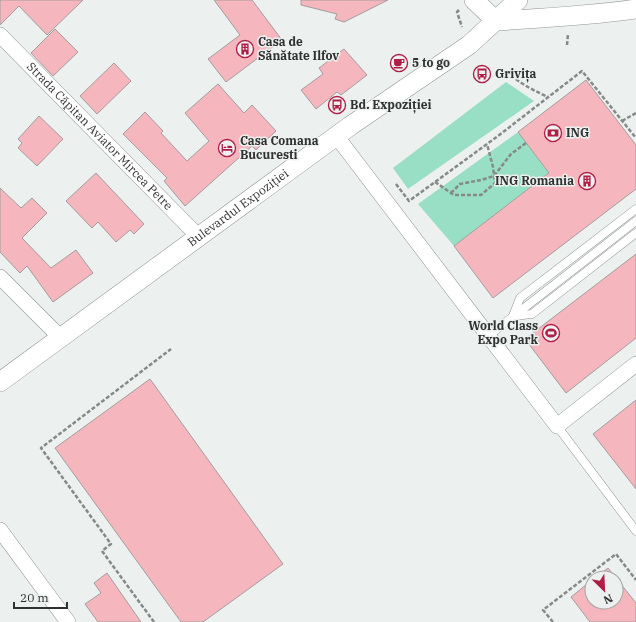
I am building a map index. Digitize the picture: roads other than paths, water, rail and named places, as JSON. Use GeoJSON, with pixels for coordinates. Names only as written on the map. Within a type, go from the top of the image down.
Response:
{"type":"FeatureCollection","features":[{"type":"Feature","properties":{"kind":"street"},"geometry":{"type":"LineString","coordinates":[[496,21],[500,0]]}},
{"type":"Feature","properties":{"kind":"street","name":"Bulevardul Expoziției"},"geometry":{"type":"LineString","coordinates":[[0,382],[337,137],[469,45],[518,0]]}},
{"type":"Feature","properties":{"kind":"street"},"geometry":{"type":"LineString","coordinates":[[617,0],[636,6]]}},
{"type":"Feature","properties":{"kind":"street"},"geometry":{"type":"LineString","coordinates":[[468,3],[496,21],[606,14],[636,9]]}},
{"type":"Feature","properties":{"kind":"street","name":"Strada Căpitan Aviator Mircea Petre"},"geometry":{"type":"LineString","coordinates":[[0,35],[199,237]]}},
{"type":"Feature","properties":{"kind":"street"},"geometry":{"type":"LineString","coordinates":[[337,137],[557,426],[636,364]]}},
{"type":"Feature","properties":{"kind":"street"},"geometry":{"type":"LineString","coordinates":[[0,277],[61,338]]}},
{"type":"Feature","properties":{"kind":"street"},"geometry":{"type":"LineString","coordinates":[[0,530],[68,622]]}},
{"type":"Feature","properties":{"kind":"lane"},"geometry":{"type":"LineString","coordinates":[[513,316],[520,298],[636,209]]}},
{"type":"Feature","properties":{"kind":"lane"},"geometry":{"type":"LineString","coordinates":[[488,336],[636,221]]}},
{"type":"Feature","properties":{"kind":"lane"},"geometry":{"type":"LineString","coordinates":[[513,316],[532,314],[636,233]]}},
{"type":"Feature","properties":{"kind":"lane"},"geometry":{"type":"LineString","coordinates":[[557,426],[636,531]]}},
{"type":"Feature","properties":{"kind":"place","name":"Casa de Sănătate Ilfov"},"geometry":{"type":"Point","coordinates":[245,49]}},
{"type":"Feature","properties":{"kind":"place","name":"5 to go"},"geometry":{"type":"Point","coordinates":[399,63]}},
{"type":"Feature","properties":{"kind":"place","name":"Grivița"},"geometry":{"type":"Point","coordinates":[482,74]}},
{"type":"Feature","properties":{"kind":"place","name":"Bd. Expoziției"},"geometry":{"type":"Point","coordinates":[337,105]}},
{"type":"Feature","properties":{"kind":"place","name":"ING"},"geometry":{"type":"Point","coordinates":[553,133]}},
{"type":"Feature","properties":{"kind":"place","name":"Casa Comana Bucuresti"},"geometry":{"type":"Point","coordinates":[227,148]}},
{"type":"Feature","properties":{"kind":"place","name":"ING Romania"},"geometry":{"type":"Point","coordinates":[587,181]}},
{"type":"Feature","properties":{"kind":"place","name":"World Class Expo Park"},"geometry":{"type":"Point","coordinates":[551,333]}}]}
